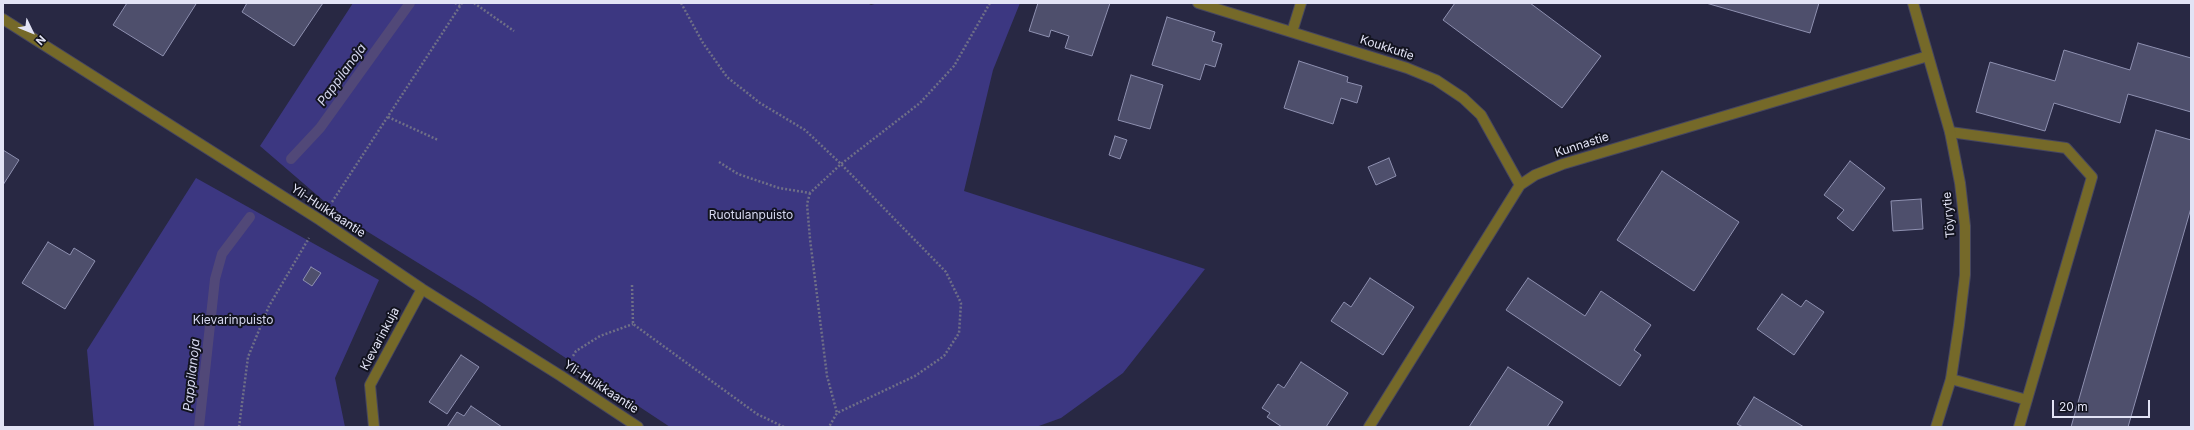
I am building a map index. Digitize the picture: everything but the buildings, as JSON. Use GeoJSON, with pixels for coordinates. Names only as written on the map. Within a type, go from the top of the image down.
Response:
{"type":"FeatureCollection","features":[{"type":"Feature","properties":{"kind":"street","name":"Koukkutie"},"geometry":{"type":"LineString","coordinates":[[1198,3],[1407,68],[1436,80],[1463,98],[1480,115],[1520,185]]}},
{"type":"Feature","properties":{"kind":"street"},"geometry":{"type":"LineString","coordinates":[[1292,32],[1302,3]]}},
{"type":"Feature","properties":{"kind":"street","name":"Töyrytie"},"geometry":{"type":"LineString","coordinates":[[1913,3],[1950,132],[1960,183],[1964,226],[1965,275],[1951,379],[1936,427]]}},
{"type":"Feature","properties":{"kind":"street","name":"Yli-Huikkaantie"},"geometry":{"type":"LineString","coordinates":[[3,19],[320,220],[422,289],[561,376],[638,427]]}},
{"type":"Feature","properties":{"kind":"street","name":"Kunnastie"},"geometry":{"type":"LineString","coordinates":[[1369,427],[1520,185],[1535,175],[1563,164],[1928,56]]}},
{"type":"Feature","properties":{"kind":"street"},"geometry":{"type":"LineString","coordinates":[[1950,132],[2066,148],[2092,177],[2019,427]]}},
{"type":"Feature","properties":{"kind":"street","name":"Kievarinkuja"},"geometry":{"type":"LineString","coordinates":[[374,427],[370,385],[422,289]]}},
{"type":"Feature","properties":{"kind":"street"},"geometry":{"type":"LineString","coordinates":[[1951,379],[2028,400]]}},
{"type":"Feature","properties":{"kind":"path"},"geometry":{"type":"LineString","coordinates":[[455,3],[460,6]]}},
{"type":"Feature","properties":{"kind":"path"},"geometry":{"type":"LineString","coordinates":[[474,3],[514,31]]}},
{"type":"Feature","properties":{"kind":"path"},"geometry":{"type":"LineString","coordinates":[[681,3],[703,43],[727,76],[760,103],[805,130],[841,164],[946,272],[961,303],[959,333],[944,356],[915,376],[873,394],[837,413],[829,427]]}},
{"type":"Feature","properties":{"kind":"path"},"geometry":{"type":"LineString","coordinates":[[837,413],[826,368],[807,211],[810,193],[841,164],[920,103],[954,66],[990,3]]}},
{"type":"Feature","properties":{"kind":"path"},"geometry":{"type":"LineString","coordinates":[[388,117],[438,140]]}},
{"type":"Feature","properties":{"kind":"path"},"geometry":{"type":"LineString","coordinates":[[718,162],[738,174],[779,188],[810,193]]}},
{"type":"Feature","properties":{"kind":"path"},"geometry":{"type":"LineString","coordinates":[[632,285],[633,324]]}},
{"type":"Feature","properties":{"kind":"path"},"geometry":{"type":"LineString","coordinates":[[561,376],[576,351],[600,336],[633,324]]}},
{"type":"Feature","properties":{"kind":"path"},"geometry":{"type":"LineString","coordinates":[[633,324],[757,414],[784,427]]}},
{"type":"Feature","properties":{"kind":"green space","name":"Ruotulanpuisto"},"geometry":{"type":"Polygon","coordinates":[[[353,3],[867,3],[871,5],[878,3],[1020,3],[993,70],[964,191],[1205,269],[1123,373],[1061,418],[1036,427],[670,427],[478,300],[339,214],[260,146],[353,3]]]}},
{"type":"Feature","properties":{"kind":"green space","name":"Kievarinpuisto"},"geometry":{"type":"Polygon","coordinates":[[[196,178],[379,280],[335,378],[345,427],[94,427],[87,350],[196,178]]]}},
{"type":"Feature","properties":{"kind":"waterway","name":"Pappilanoja"},"geometry":{"type":"LineString","coordinates":[[291,159],[320,128],[410,3]]}},
{"type":"Feature","properties":{"kind":"waterway","name":"Pappilanoja"},"geometry":{"type":"LineString","coordinates":[[199,427],[215,279],[222,254],[250,217]]}}]}
